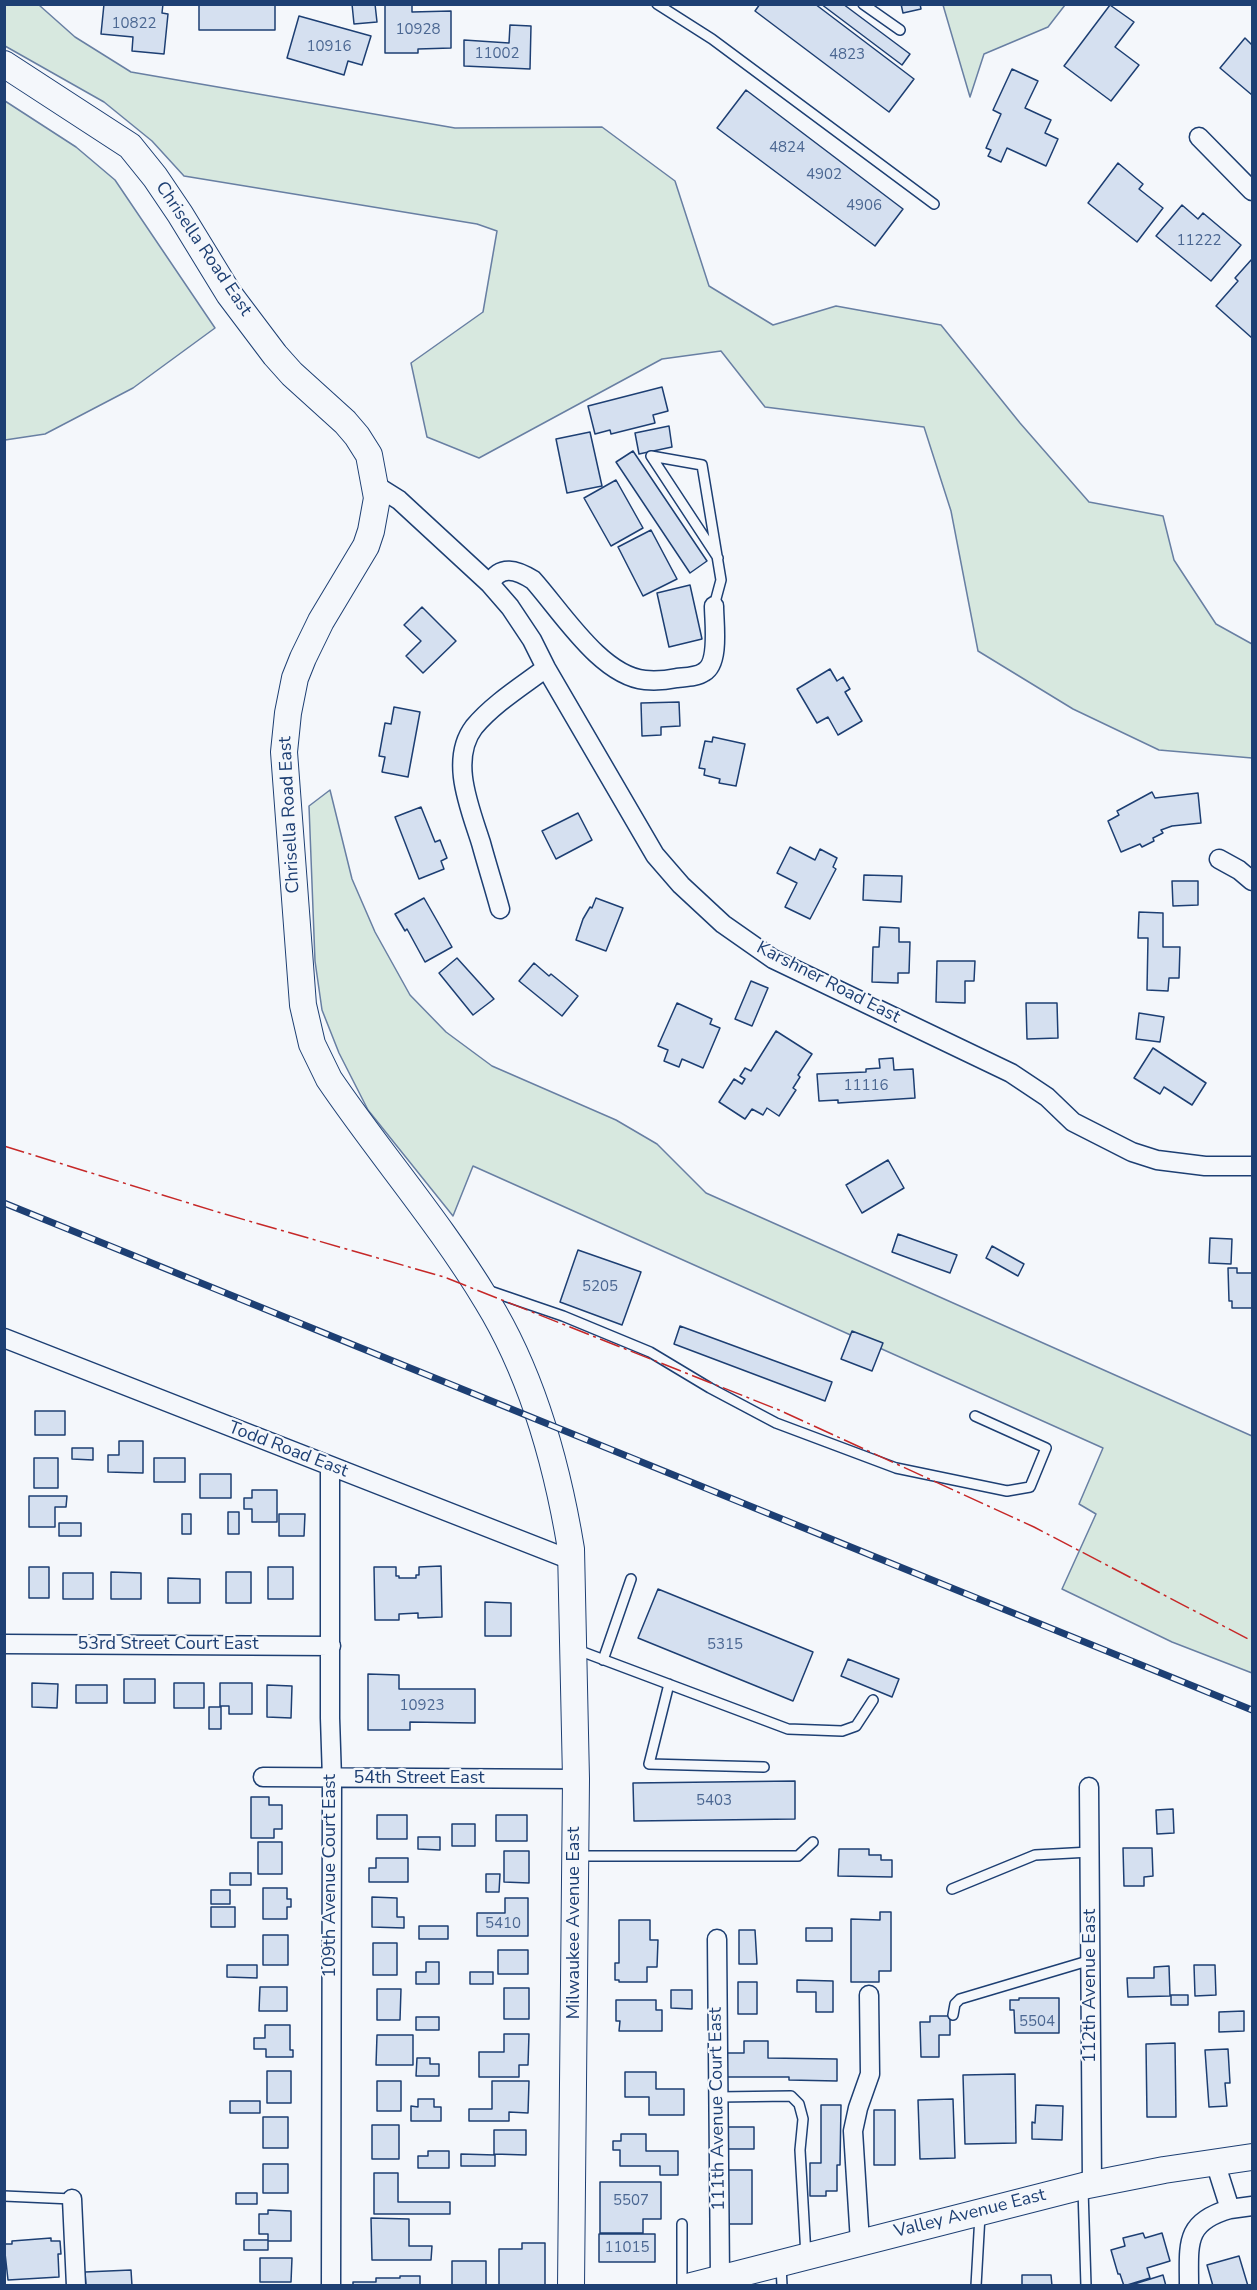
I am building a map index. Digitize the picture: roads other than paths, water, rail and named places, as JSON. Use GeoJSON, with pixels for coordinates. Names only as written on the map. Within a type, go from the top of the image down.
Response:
{"type":"FeatureCollection","features":[{"type":"Feature","properties":{"kind":"street","name":"Chrisella Road East"},"geometry":{"type":"LineString","coordinates":[[4,64],[130,146],[180,214],[229,294],[275,355],[357,436],[369,455],[377,498],[366,546],[321,621],[303,658],[295,678],[288,713],[285,764],[303,1005],[312,1044],[329,1079],[479,1288],[503,1330],[535,1403],[555,1467],[567,1524],[571,1560]]}},
{"type":"Feature","properties":{"kind":"street"},"geometry":{"type":"LineString","coordinates":[[1199,137],[1252,191]]}},
{"type":"Feature","properties":{"kind":"street","name":"Karshner Road East"},"geometry":{"type":"LineString","coordinates":[[375,485],[399,500],[490,584],[510,607],[532,640],[655,855],[681,885],[746,942],[773,959],[1011,1073],[1047,1097],[1073,1122],[1132,1152],[1157,1160],[1205,1166],[1252,1166]]}},
{"type":"Feature","properties":{"kind":"street"},"geometry":{"type":"LineString","coordinates":[[490,584],[493,578],[509,569],[520,572],[533,580],[595,652],[610,665],[643,680],[693,676],[703,674],[709,669],[715,657],[714,606]]}},
{"type":"Feature","properties":{"kind":"street"},"geometry":{"type":"LineString","coordinates":[[500,909],[467,798],[464,750],[474,728],[485,716],[546,668]]}},
{"type":"Feature","properties":{"kind":"street"},"geometry":{"type":"LineString","coordinates":[[1219,859],[1239,870],[1252,881]]}},
{"type":"Feature","properties":{"kind":"street","name":"Todd Road East"},"geometry":{"type":"LineString","coordinates":[[4,1338],[571,1560]]}},
{"type":"Feature","properties":{"kind":"street","name":"109th Avenue Court East"},"geometry":{"type":"LineString","coordinates":[[330,1467],[331,2286]]}},
{"type":"Feature","properties":{"kind":"street","name":"Milwaukee Avenue East"},"geometry":{"type":"LineString","coordinates":[[571,1560],[576,1779],[571,2286]]}},
{"type":"Feature","properties":{"kind":"street","name":"53rd Street Court East"},"geometry":{"type":"LineString","coordinates":[[4,1644],[331,1646]]}},
{"type":"Feature","properties":{"kind":"street","name":"54th Street East"},"geometry":{"type":"LineString","coordinates":[[263,1777],[576,1779]]}},
{"type":"Feature","properties":{"kind":"street","name":"112th Avenue East"},"geometry":{"type":"LineString","coordinates":[[1087,2185],[1090,1960],[1089,1787]]}},
{"type":"Feature","properties":{"kind":"street","name":"111th Avenue Court East"},"geometry":{"type":"LineString","coordinates":[[717,1940],[720,2278]]}},
{"type":"Feature","properties":{"kind":"street"},"geometry":{"type":"LineString","coordinates":[[860,2242],[853,2131],[870,2074],[869,1995]]}},
{"type":"Feature","properties":{"kind":"street","name":"Valley Avenue East"},"geometry":{"type":"LineString","coordinates":[[691,2286],[720,2278],[781,2274],[806,2256],[1087,2185],[1252,2157]]}},
{"type":"Feature","properties":{"kind":"street"},"geometry":{"type":"LineString","coordinates":[[1215,2162],[1230,2209]]}},
{"type":"Feature","properties":{"kind":"street"},"geometry":{"type":"LineString","coordinates":[[72,2199],[76,2286]]}},
{"type":"Feature","properties":{"kind":"street"},"geometry":{"type":"LineString","coordinates":[[1189,2286],[1189,2253],[1191,2239],[1196,2229],[1209,2216],[1230,2209],[1252,2206]]}},
{"type":"Feature","properties":{"kind":"lane"},"geometry":{"type":"LineString","coordinates":[[657,4],[712,39],[934,204]]}},
{"type":"Feature","properties":{"kind":"lane"},"geometry":{"type":"LineString","coordinates":[[863,4],[900,30]]}},
{"type":"Feature","properties":{"kind":"lane"},"geometry":{"type":"LineString","coordinates":[[714,606],[721,580],[718,558],[702,465],[651,456],[718,558]]}},
{"type":"Feature","properties":{"kind":"lane"},"geometry":{"type":"LineString","coordinates":[[479,1288],[563,1316],[650,1352],[776,1424],[896,1468],[1007,1491],[1030,1487],[1046,1448],[975,1416]]}},
{"type":"Feature","properties":{"kind":"lane"},"geometry":{"type":"LineString","coordinates":[[603,1660],[631,1579]]}},
{"type":"Feature","properties":{"kind":"lane"},"geometry":{"type":"LineString","coordinates":[[573,1648],[788,1729],[842,1731],[856,1726],[873,1700]]}},
{"type":"Feature","properties":{"kind":"lane"},"geometry":{"type":"LineString","coordinates":[[669,1684],[648,1764],[764,1767]]}},
{"type":"Feature","properties":{"kind":"lane"},"geometry":{"type":"LineString","coordinates":[[575,1856],[798,1856],[813,1842]]}},
{"type":"Feature","properties":{"kind":"lane"},"geometry":{"type":"LineString","coordinates":[[952,1889],[1035,1855],[1090,1852]]}},
{"type":"Feature","properties":{"kind":"lane"},"geometry":{"type":"LineString","coordinates":[[953,2015],[955,2004],[960,1999],[1090,1960]]}},
{"type":"Feature","properties":{"kind":"lane"},"geometry":{"type":"LineString","coordinates":[[718,2097],[776,2094],[791,2096],[800,2104],[803,2119],[800,2150],[806,2256]]}},
{"type":"Feature","properties":{"kind":"lane"},"geometry":{"type":"LineString","coordinates":[[1086,2286],[1087,2185]]}},
{"type":"Feature","properties":{"kind":"lane"},"geometry":{"type":"LineString","coordinates":[[4,2196],[72,2199]]}},
{"type":"Feature","properties":{"kind":"lane"},"geometry":{"type":"LineString","coordinates":[[976,2286],[980,2212]]}},
{"type":"Feature","properties":{"kind":"lane"},"geometry":{"type":"LineString","coordinates":[[682,2224],[682,2286]]}},
{"type":"Feature","properties":{"kind":"railway"},"geometry":{"type":"LineString","coordinates":[[4,1203],[1252,1710]]}}]}
